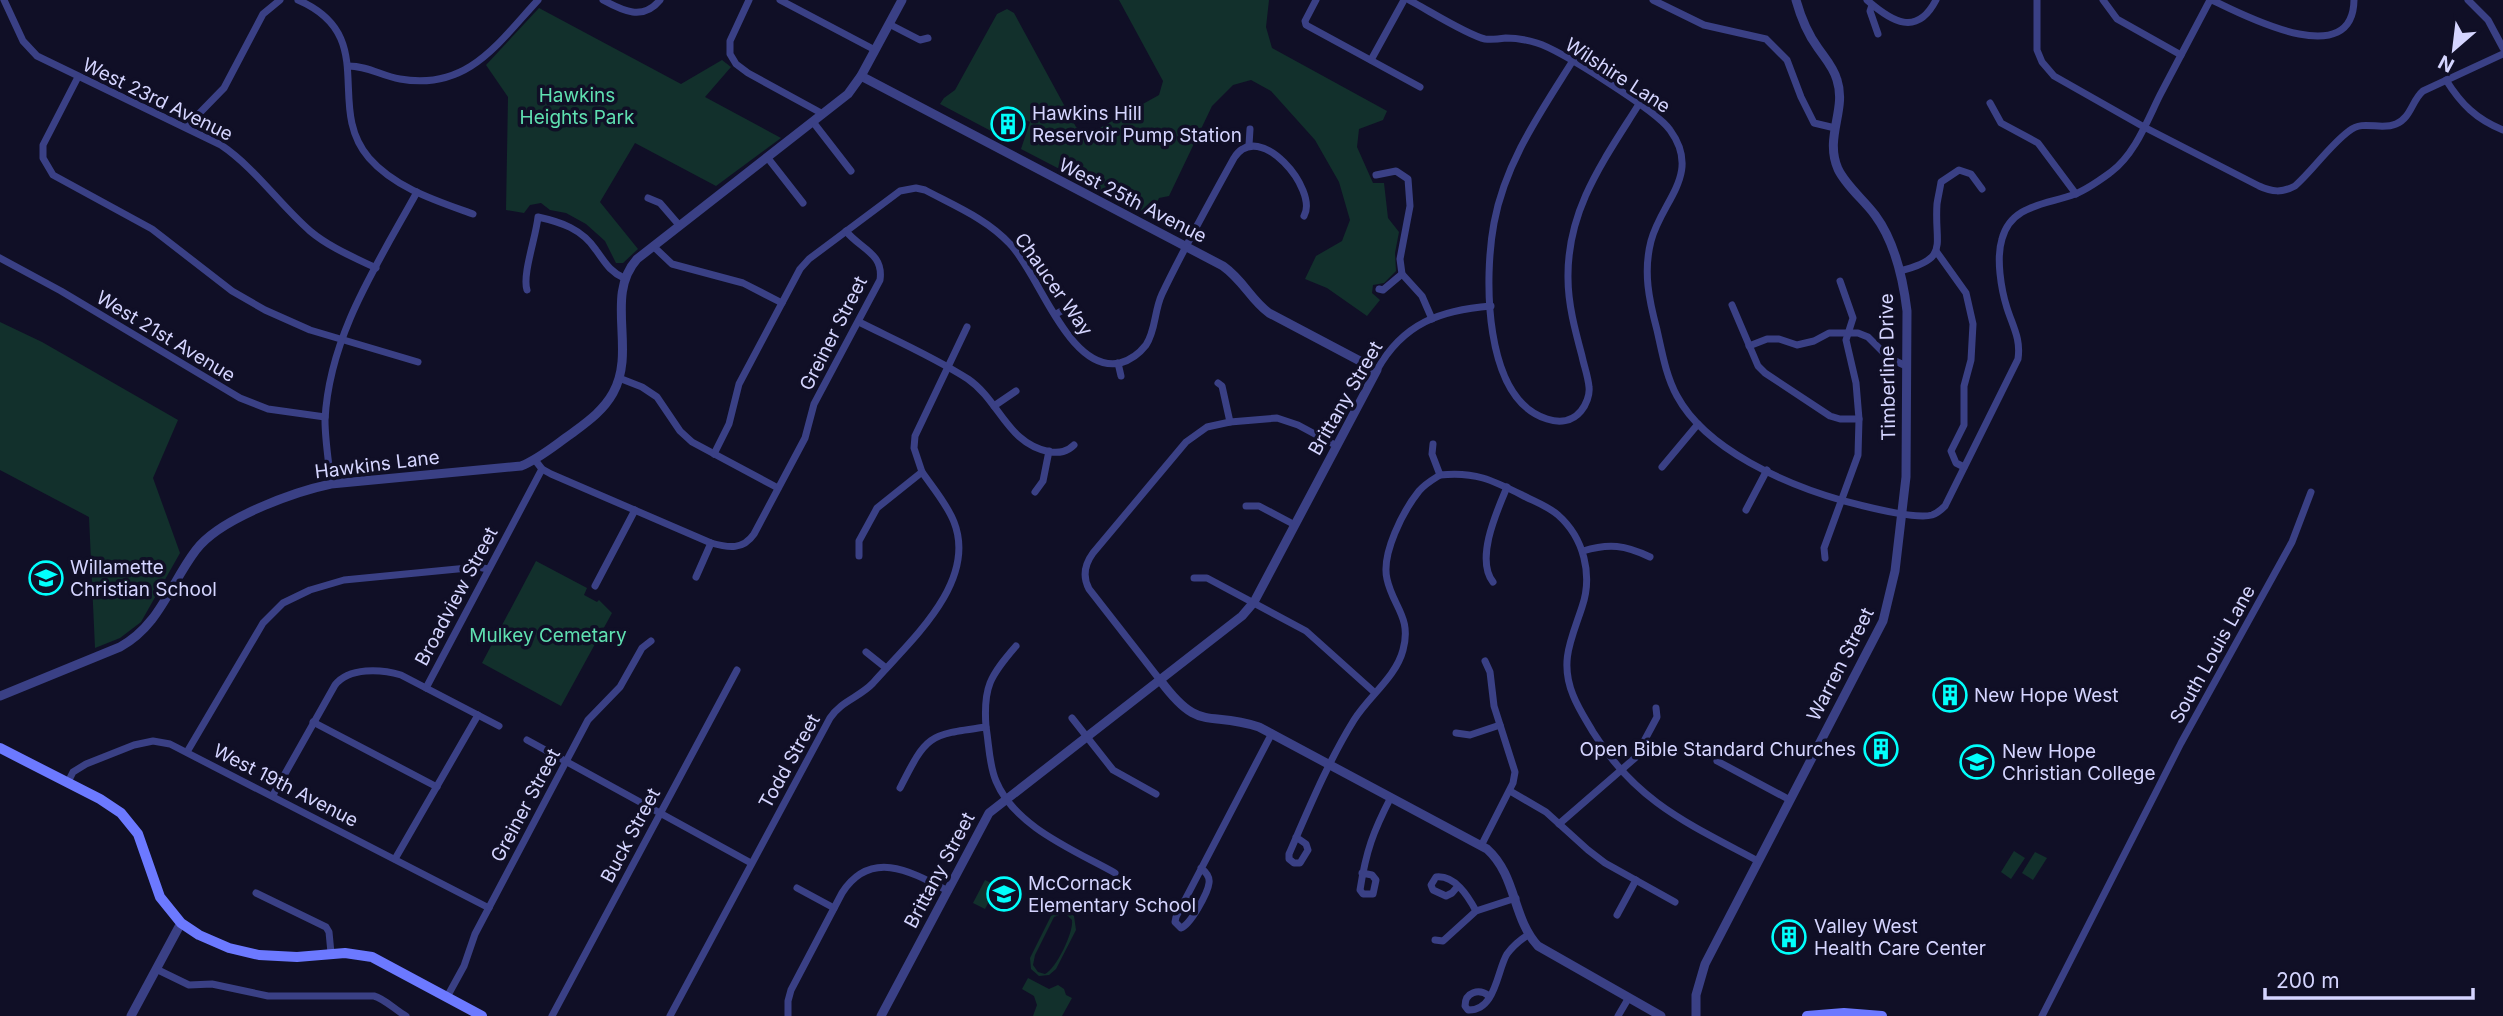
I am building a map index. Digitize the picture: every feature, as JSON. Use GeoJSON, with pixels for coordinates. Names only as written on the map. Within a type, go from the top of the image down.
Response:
{"type":"FeatureCollection","features":[{"type":"Feature","properties":{"kind":"main road"},"geometry":{"type":"LineString","coordinates":[[0,748],[111,806],[131,825],[143,845],[160,897],[181,923],[215,943],[245,953],[285,958],[331,953],[372,957],[482,1016]]}},
{"type":"Feature","properties":{"kind":"main road"},"geometry":{"type":"LineString","coordinates":[[1807,1016],[1844,1013],[1882,1016]]}},
{"type":"Feature","properties":{"kind":"street","name":"West 23rd Avenue"},"geometry":{"type":"LineString","coordinates":[[4,0],[20,36],[32,52],[78,77],[214,141],[233,154],[318,237],[376,268]]}},
{"type":"Feature","properties":{"kind":"street"},"geometry":{"type":"LineString","coordinates":[[187,127],[224,88],[263,14],[279,0]]}},
{"type":"Feature","properties":{"kind":"street"},"geometry":{"type":"LineString","coordinates":[[298,0],[317,9],[337,30],[348,66],[350,118],[355,138],[368,157],[380,169],[417,192],[473,214]]}},
{"type":"Feature","properties":{"kind":"street"},"geometry":{"type":"LineString","coordinates":[[348,66],[364,66],[401,79],[446,78],[483,60],[538,0]]}},
{"type":"Feature","properties":{"kind":"street"},"geometry":{"type":"LineString","coordinates":[[603,0],[618,9],[638,13],[654,7],[660,0]]}},
{"type":"Feature","properties":{"kind":"street"},"geometry":{"type":"LineString","coordinates":[[749,0],[730,41],[730,54],[736,64],[823,114]]}},
{"type":"Feature","properties":{"kind":"street"},"geometry":{"type":"LineString","coordinates":[[780,0],[875,50]]}},
{"type":"Feature","properties":{"kind":"street"},"geometry":{"type":"LineString","coordinates":[[527,290],[525,278],[538,217],[566,225],[581,233],[594,246],[611,271],[624,278],[637,259],[848,94],[861,76],[902,0]]}},
{"type":"Feature","properties":{"kind":"street"},"geometry":{"type":"LineString","coordinates":[[1316,0],[1305,16],[1306,25],[1420,87]]}},
{"type":"Feature","properties":{"kind":"street"},"geometry":{"type":"LineString","coordinates":[[1371,60],[1404,0]]}},
{"type":"Feature","properties":{"kind":"street","name":"Wilshire Lane"},"geometry":{"type":"LineString","coordinates":[[1409,0],[1481,38],[1517,39],[1537,43],[1639,104],[1668,126],[1678,142],[1682,156],[1681,180],[1659,219],[1651,241],[1647,281],[1670,380],[1682,405],[1698,424],[1732,451],[1767,470],[1800,486],[1842,501],[1903,513]]}},
{"type":"Feature","properties":{"kind":"street"},"geometry":{"type":"LineString","coordinates":[[1653,0],[1704,25],[1766,39],[1787,60],[1814,123],[1835,128]]}},
{"type":"Feature","properties":{"kind":"street","name":"Timberline Drive"},"geometry":{"type":"LineString","coordinates":[[1796,0],[1807,32],[1838,81],[1839,101],[1832,140],[1839,171],[1876,216],[1887,235],[1899,271],[1907,311],[1906,477],[1903,513]]}},
{"type":"Feature","properties":{"kind":"street"},"geometry":{"type":"LineString","coordinates":[[1870,2],[1889,17],[1902,23],[1924,18],[1936,0]]}},
{"type":"Feature","properties":{"kind":"street"},"geometry":{"type":"LineString","coordinates":[[2037,0],[2036,50],[2048,70],[2069,86],[2144,127],[2259,187],[2280,192],[2295,186],[2351,129],[2365,124],[2396,124],[2408,114],[2421,92],[2503,54]]}},
{"type":"Feature","properties":{"kind":"street"},"geometry":{"type":"LineString","coordinates":[[2103,0],[2113,16],[2181,55]]}},
{"type":"Feature","properties":{"kind":"street"},"geometry":{"type":"LineString","coordinates":[[1903,513],[1931,516],[1945,506],[2018,359],[2020,347],[2006,307],[2001,271],[2001,238],[2012,218],[2021,211],[2076,194],[2119,165],[2144,127],[2211,0],[2275,29],[2315,35],[2340,29],[2350,18],[2354,0]]}},
{"type":"Feature","properties":{"kind":"street"},"geometry":{"type":"LineString","coordinates":[[2468,0],[2488,20],[2503,48]]}},
{"type":"Feature","properties":{"kind":"street"},"geometry":{"type":"LineString","coordinates":[[1870,2],[1870,11],[1878,34]]}},
{"type":"Feature","properties":{"kind":"street"},"geometry":{"type":"LineString","coordinates":[[889,24],[920,40],[928,38]]}},
{"type":"Feature","properties":{"kind":"street"},"geometry":{"type":"LineString","coordinates":[[1572,62],[1524,140],[1505,184],[1491,242],[1491,306],[1494,338],[1501,366],[1512,392],[1524,406],[1546,419],[1568,420],[1577,415],[1584,407],[1589,392],[1570,302],[1568,267],[1573,230],[1580,205],[1590,185],[1639,104]]}},
{"type":"Feature","properties":{"kind":"street","name":"West 25th Avenue"},"geometry":{"type":"LineString","coordinates":[[861,76],[1234,274],[1243,282],[1258,305],[1269,313],[1377,370]]}},
{"type":"Feature","properties":{"kind":"street"},"geometry":{"type":"LineString","coordinates":[[78,77],[43,145],[43,158],[53,175],[152,229],[246,300],[296,324],[418,362]]}},
{"type":"Feature","properties":{"kind":"street"},"geometry":{"type":"LineString","coordinates":[[2446,80],[2468,110],[2481,120],[2503,130]]}},
{"type":"Feature","properties":{"kind":"street"},"geometry":{"type":"LineString","coordinates":[[1990,103],[2001,123],[2038,143],[2076,194]]}},
{"type":"Feature","properties":{"kind":"street"},"geometry":{"type":"LineString","coordinates":[[813,122],[851,171]]}},
{"type":"Feature","properties":{"kind":"street"},"geometry":{"type":"LineString","coordinates":[[1249,145],[1250,129]]}},
{"type":"Feature","properties":{"kind":"street"},"geometry":{"type":"LineString","coordinates":[[1121,376],[1118,363],[1134,357],[1147,343],[1159,300],[1241,148],[1258,146],[1273,153],[1291,171],[1305,199],[1307,209],[1304,216]]}},
{"type":"Feature","properties":{"kind":"street"},"geometry":{"type":"LineString","coordinates":[[767,157],[803,203]]}},
{"type":"Feature","properties":{"kind":"street"},"geometry":{"type":"LineString","coordinates":[[1899,271],[1921,265],[1933,257],[1939,245],[1937,204],[1941,182],[1959,170],[1971,174],[1982,189]]}},
{"type":"Feature","properties":{"kind":"street"},"geometry":{"type":"LineString","coordinates":[[1376,175],[1399,172],[1406,176],[1410,185],[1410,206],[1400,260],[1402,274],[1422,296],[1432,318]]}},
{"type":"Feature","properties":{"kind":"street","name":"Chaucer Way"},"geometry":{"type":"LineString","coordinates":[[714,454],[729,424],[739,384],[803,266],[900,191],[916,188],[925,190],[983,221],[1010,243],[1072,340],[1084,353],[1101,362],[1118,363]]}},
{"type":"Feature","properties":{"kind":"street"},"geometry":{"type":"LineString","coordinates":[[331,484],[326,417],[332,372],[341,339],[417,192]]}},
{"type":"Feature","properties":{"kind":"street"},"geometry":{"type":"LineString","coordinates":[[649,198],[660,203],[679,225]]}},
{"type":"Feature","properties":{"kind":"street","name":"Greiner Street"},"geometry":{"type":"LineString","coordinates":[[711,543],[743,549],[754,534],[805,438],[814,404],[880,280],[882,261],[846,231]]}},
{"type":"Feature","properties":{"kind":"street"},"geometry":{"type":"LineString","coordinates":[[653,246],[672,264],[743,283],[782,303]]}},
{"type":"Feature","properties":{"kind":"street"},"geometry":{"type":"LineString","coordinates":[[1936,251],[1966,293],[1973,324],[1971,359],[1964,386],[1964,425],[1951,451],[1956,463],[1964,467]]}},
{"type":"Feature","properties":{"kind":"street","name":"West 21st Avenue"},"geometry":{"type":"LineString","coordinates":[[0,258],[61,291],[240,398],[268,409],[326,417]]}},
{"type":"Feature","properties":{"kind":"street"},"geometry":{"type":"LineString","coordinates":[[1379,289],[1383,290],[1402,274]]}},
{"type":"Feature","properties":{"kind":"street","name":"Hawkins Lane"},"geometry":{"type":"LineString","coordinates":[[0,696],[129,642],[152,622],[194,553],[220,527],[302,491],[331,484],[512,467],[535,460],[598,413],[612,395],[619,378],[624,348],[621,297],[624,278]]}},
{"type":"Feature","properties":{"kind":"street"},"geometry":{"type":"LineString","coordinates":[[1825,558],[1825,548],[1858,455],[1856,383],[1846,340],[1853,318],[1840,281]]}},
{"type":"Feature","properties":{"kind":"street"},"geometry":{"type":"LineString","coordinates":[[1056,314],[1074,304]]}},
{"type":"Feature","properties":{"kind":"street"},"geometry":{"type":"LineString","coordinates":[[1732,305],[1758,366],[1830,416],[1859,419]]}},
{"type":"Feature","properties":{"kind":"street","name":"Brittany Street"},"geometry":{"type":"LineString","coordinates":[[881,1016],[986,817],[1242,616],[1254,602],[1377,370],[1393,346],[1432,318],[1454,310],[1491,306]]}},
{"type":"Feature","properties":{"kind":"street"},"geometry":{"type":"LineString","coordinates":[[859,322],[976,386],[1016,436],[1034,447],[1048,452],[1065,451],[1074,445]]}},
{"type":"Feature","properties":{"kind":"street","name":"Todd Street"},"geometry":{"type":"LineString","coordinates":[[670,1016],[830,718],[842,704],[870,687],[941,604],[952,584],[958,563],[959,545],[954,522],[916,460],[914,441],[967,327]]}},
{"type":"Feature","properties":{"kind":"street"},"geometry":{"type":"LineString","coordinates":[[1749,346],[1767,339],[1779,339],[1797,345],[1829,333],[1858,333],[1868,337],[1889,358],[1906,366]]}},
{"type":"Feature","properties":{"kind":"street"},"geometry":{"type":"LineString","coordinates":[[619,378],[651,393],[661,402],[685,437],[778,488]]}},
{"type":"Feature","properties":{"kind":"street"},"geometry":{"type":"LineString","coordinates":[[1218,383],[1222,386],[1230,422]]}},
{"type":"Feature","properties":{"kind":"street"},"geometry":{"type":"LineString","coordinates":[[994,406],[1016,391]]}},
{"type":"Feature","properties":{"kind":"street"},"geometry":{"type":"LineString","coordinates":[[1336,446],[1284,419],[1270,417],[1207,427],[1186,442],[1093,553],[1086,566],[1085,578],[1089,589],[1179,704],[1195,715],[1246,723],[1272,733],[1481,846],[1502,864],[1528,935],[1548,953],[1661,1016]]}},
{"type":"Feature","properties":{"kind":"street"},"geometry":{"type":"LineString","coordinates":[[1662,467],[1698,424]]}},
{"type":"Feature","properties":{"kind":"street"},"geometry":{"type":"LineString","coordinates":[[1433,444],[1432,454],[1440,475]]}},
{"type":"Feature","properties":{"kind":"street"},"geometry":{"type":"LineString","coordinates":[[1035,492],[1043,481],[1048,452]]}},
{"type":"Feature","properties":{"kind":"street"},"geometry":{"type":"LineString","coordinates":[[535,460],[542,469],[711,543],[696,578]]}},
{"type":"Feature","properties":{"kind":"street","name":"Broadview Street"},"geometry":{"type":"LineString","coordinates":[[273,795],[340,678],[348,674],[388,672],[426,688],[542,469]]}},
{"type":"Feature","properties":{"kind":"street"},"geometry":{"type":"LineString","coordinates":[[1746,510],[1767,470]]}},
{"type":"Feature","properties":{"kind":"street"},"geometry":{"type":"LineString","coordinates":[[859,556],[859,541],[877,508],[922,472]]}},
{"type":"Feature","properties":{"kind":"street"},"geometry":{"type":"LineString","coordinates":[[1296,837],[1314,794],[1353,722],[1396,667],[1405,640],[1403,617],[1387,580],[1385,558],[1412,500],[1420,490],[1440,475],[1471,474],[1507,487],[1557,514],[1583,551],[1586,595],[1569,641],[1568,677],[1580,709],[1621,771],[1640,791],[1672,815],[1758,861]]}},
{"type":"Feature","properties":{"kind":"street"},"geometry":{"type":"LineString","coordinates":[[1493,582],[1487,574],[1488,545],[1492,524],[1507,487]]}},
{"type":"Feature","properties":{"kind":"street","name":"South Louis Lane"},"geometry":{"type":"LineString","coordinates":[[2042,1016],[2181,743],[2291,542],[2311,492]]}},
{"type":"Feature","properties":{"kind":"street"},"geometry":{"type":"LineString","coordinates":[[1246,506],[1258,506],[1295,525]]}},
{"type":"Feature","properties":{"kind":"street"},"geometry":{"type":"LineString","coordinates":[[595,586],[635,510]]}},
{"type":"Feature","properties":{"kind":"street","name":"Warren Street"},"geometry":{"type":"LineString","coordinates":[[1696,1016],[1700,973],[1882,621],[1891,592],[1903,513]]}},
{"type":"Feature","properties":{"kind":"street"},"geometry":{"type":"LineString","coordinates":[[1583,551],[1606,545],[1619,545],[1650,557]]}},
{"type":"Feature","properties":{"kind":"street"},"geometry":{"type":"LineString","coordinates":[[187,752],[263,623],[283,603],[310,590],[344,580],[478,567],[488,569]]}},
{"type":"Feature","properties":{"kind":"street"},"geometry":{"type":"LineString","coordinates":[[1194,578],[1207,578],[1306,631],[1374,692]]}},
{"type":"Feature","properties":{"kind":"street","name":"Greiner Street"},"geometry":{"type":"LineString","coordinates":[[447,997],[461,971],[474,934],[591,717],[620,687],[642,648],[651,641]]}},
{"type":"Feature","properties":{"kind":"street"},"geometry":{"type":"LineString","coordinates":[[1016,646],[989,681],[985,702],[986,727],[997,784],[1031,825],[1115,873]]}},
{"type":"Feature","properties":{"kind":"street"},"geometry":{"type":"LineString","coordinates":[[866,652],[886,668]]}},
{"type":"Feature","properties":{"kind":"street"},"geometry":{"type":"LineString","coordinates":[[1481,846],[1515,778],[1515,768],[1494,706],[1485,661]]}},
{"type":"Feature","properties":{"kind":"street","name":"Buck Street"},"geometry":{"type":"LineString","coordinates":[[552,1016],[737,670]]}},
{"type":"Feature","properties":{"kind":"street"},"geometry":{"type":"LineString","coordinates":[[426,688],[499,726]]}},
{"type":"Feature","properties":{"kind":"street"},"geometry":{"type":"LineString","coordinates":[[1559,824],[1639,752],[1657,718],[1656,708]]}},
{"type":"Feature","properties":{"kind":"street"},"geometry":{"type":"LineString","coordinates":[[395,859],[478,715]]}},
{"type":"Feature","properties":{"kind":"street"},"geometry":{"type":"LineString","coordinates":[[1072,718],[1113,769],[1156,794]]}},
{"type":"Feature","properties":{"kind":"street"},"geometry":{"type":"LineString","coordinates":[[313,722],[437,787]]}},
{"type":"Feature","properties":{"kind":"street"},"geometry":{"type":"LineString","coordinates":[[1457,733],[1470,735],[1500,725]]}},
{"type":"Feature","properties":{"kind":"street"},"geometry":{"type":"LineString","coordinates":[[900,788],[917,755],[932,739],[944,733],[986,727]]}},
{"type":"Feature","properties":{"kind":"street"},"geometry":{"type":"LineString","coordinates":[[1201,868],[1208,876],[1208,886],[1189,923],[1181,928],[1175,922],[1175,917],[1272,733]]}},
{"type":"Feature","properties":{"kind":"street"},"geometry":{"type":"LineString","coordinates":[[527,740],[751,863]]}},
{"type":"Feature","properties":{"kind":"street","name":"West 19th Avenue"},"geometry":{"type":"LineString","coordinates":[[68,782],[79,768],[134,744],[161,741],[273,795],[488,908]]}},
{"type":"Feature","properties":{"kind":"street"},"geometry":{"type":"LineString","coordinates":[[1717,761],[1790,800]]}},
{"type":"Feature","properties":{"kind":"street"},"geometry":{"type":"LineString","coordinates":[[1510,791],[1546,812],[1588,850],[1675,902]]}},
{"type":"Feature","properties":{"kind":"street"},"geometry":{"type":"LineString","coordinates":[[1362,873],[1369,841],[1391,797]]}},
{"type":"Feature","properties":{"kind":"street"},"geometry":{"type":"LineString","coordinates":[[788,1016],[787,1005],[791,990],[844,890],[854,879],[880,867],[892,867],[909,870],[948,891]]}},
{"type":"Feature","properties":{"kind":"street"},"geometry":{"type":"LineString","coordinates":[[1617,915],[1636,880]]}},
{"type":"Feature","properties":{"kind":"street"},"geometry":{"type":"LineString","coordinates":[[1458,886],[1476,911]]}},
{"type":"Feature","properties":{"kind":"street"},"geometry":{"type":"LineString","coordinates":[[797,888],[834,908]]}},
{"type":"Feature","properties":{"kind":"street"},"geometry":{"type":"LineString","coordinates":[[256,893],[326,927],[331,953]]}},
{"type":"Feature","properties":{"kind":"street"},"geometry":{"type":"LineString","coordinates":[[1435,940],[1443,941],[1476,911],[1516,898]]}},
{"type":"Feature","properties":{"kind":"street"},"geometry":{"type":"LineString","coordinates":[[131,1016],[181,923]]}},
{"type":"Feature","properties":{"kind":"street"},"geometry":{"type":"LineString","coordinates":[[1489,996],[1495,988],[1506,956],[1528,935]]}},
{"type":"Feature","properties":{"kind":"street"},"geometry":{"type":"LineString","coordinates":[[156,968],[189,985],[212,984],[268,996],[374,996],[406,1016]]}},
{"type":"Feature","properties":{"kind":"street"},"geometry":{"type":"LineString","coordinates":[[1618,1016],[1628,999]]}},
{"type":"Feature","properties":{"kind":"green space"},"geometry":{"type":"Polygon","coordinates":[[[1119,0],[1269,0],[1266,27],[1272,48],[1387,111],[1383,120],[1359,129],[1357,147],[1373,183],[1384,183],[1388,218],[1399,232],[1395,253],[1396,271],[1384,283],[1373,285],[1372,293],[1380,300],[1367,316],[1327,288],[1305,279],[1316,256],[1342,241],[1350,220],[1339,182],[1315,140],[1271,91],[1251,80],[1233,85],[1212,106],[1169,196],[1159,198],[1150,216],[1021,149],[1030,122],[1002,109],[991,131],[940,104],[955,90],[997,14],[1007,9],[1014,13],[1076,127],[1089,134],[1159,95],[1163,81],[1119,0]]]}},
{"type":"Feature","properties":{"kind":"green space","name":"Hawkins Heights Park"},"geometry":{"type":"Polygon","coordinates":[[[539,8],[681,84],[722,60],[731,67],[705,97],[781,138],[716,186],[635,143],[600,202],[638,249],[623,263],[616,263],[605,241],[586,224],[566,213],[550,210],[541,203],[530,205],[524,213],[506,210],[508,97],[486,65],[539,8]]]}},
{"type":"Feature","properties":{"kind":"green space"},"geometry":{"type":"Polygon","coordinates":[[[0,322],[42,342],[178,420],[153,478],[180,553],[141,622],[120,638],[95,648],[89,517],[0,470],[0,322]]]}},
{"type":"Feature","properties":{"kind":"green space","name":"Mulkey Cemetary"},"geometry":{"type":"Polygon","coordinates":[[[536,561],[587,588],[584,595],[597,602],[599,600],[612,613],[561,706],[482,663],[536,561]]]}},
{"type":"Feature","properties":{"kind":"green space"},"geometry":{"type":"Polygon","coordinates":[[[2014,851],[2025,858],[2011,879],[2001,872],[2014,851]]]}},
{"type":"Feature","properties":{"kind":"green space"},"geometry":{"type":"Polygon","coordinates":[[[2035,852],[2047,858],[2033,880],[2022,873],[2035,852]]]}},
{"type":"Feature","properties":{"kind":"green space"},"geometry":{"type":"Polygon","coordinates":[[[985,880],[997,886],[985,909],[973,903],[985,880]]]}},
{"type":"Feature","properties":{"kind":"green space"},"geometry":{"type":"Polygon","coordinates":[[[1065,910],[1074,916],[1076,930],[1056,969],[1049,975],[1039,976],[1031,969],[1030,958],[1051,916],[1057,911],[1065,910]],[[1065,913],[1054,917],[1035,955],[1033,965],[1038,972],[1045,974],[1059,958],[1070,933],[1072,920],[1065,913]]]}},
{"type":"Feature","properties":{"kind":"green space"},"geometry":{"type":"Polygon","coordinates":[[[1028,978],[1049,989],[1058,985],[1064,989],[1066,995],[1072,998],[1062,1016],[1033,1016],[1037,1005],[1034,996],[1022,989],[1028,978]]]}},
{"type":"Feature","properties":{"kind":"place","name":"Hawkins Hill Reservoir Pump Station"},"geometry":{"type":"Point","coordinates":[1008,124]}},
{"type":"Feature","properties":{"kind":"place","name":"Willamette Christian School"},"geometry":{"type":"Point","coordinates":[46,578]}},
{"type":"Feature","properties":{"kind":"place","name":"New Hope West"},"geometry":{"type":"Point","coordinates":[1950,695]}},
{"type":"Feature","properties":{"kind":"place","name":"Open Bible Standard Churches"},"geometry":{"type":"Point","coordinates":[1881,749]}},
{"type":"Feature","properties":{"kind":"place","name":"New Hope Christian College"},"geometry":{"type":"Point","coordinates":[1977,762]}},
{"type":"Feature","properties":{"kind":"place","name":"McCornack Elementary School"},"geometry":{"type":"Point","coordinates":[1004,894]}},
{"type":"Feature","properties":{"kind":"place","name":"Valley West Health Care Center"},"geometry":{"type":"Point","coordinates":[1789,937]}}]}
